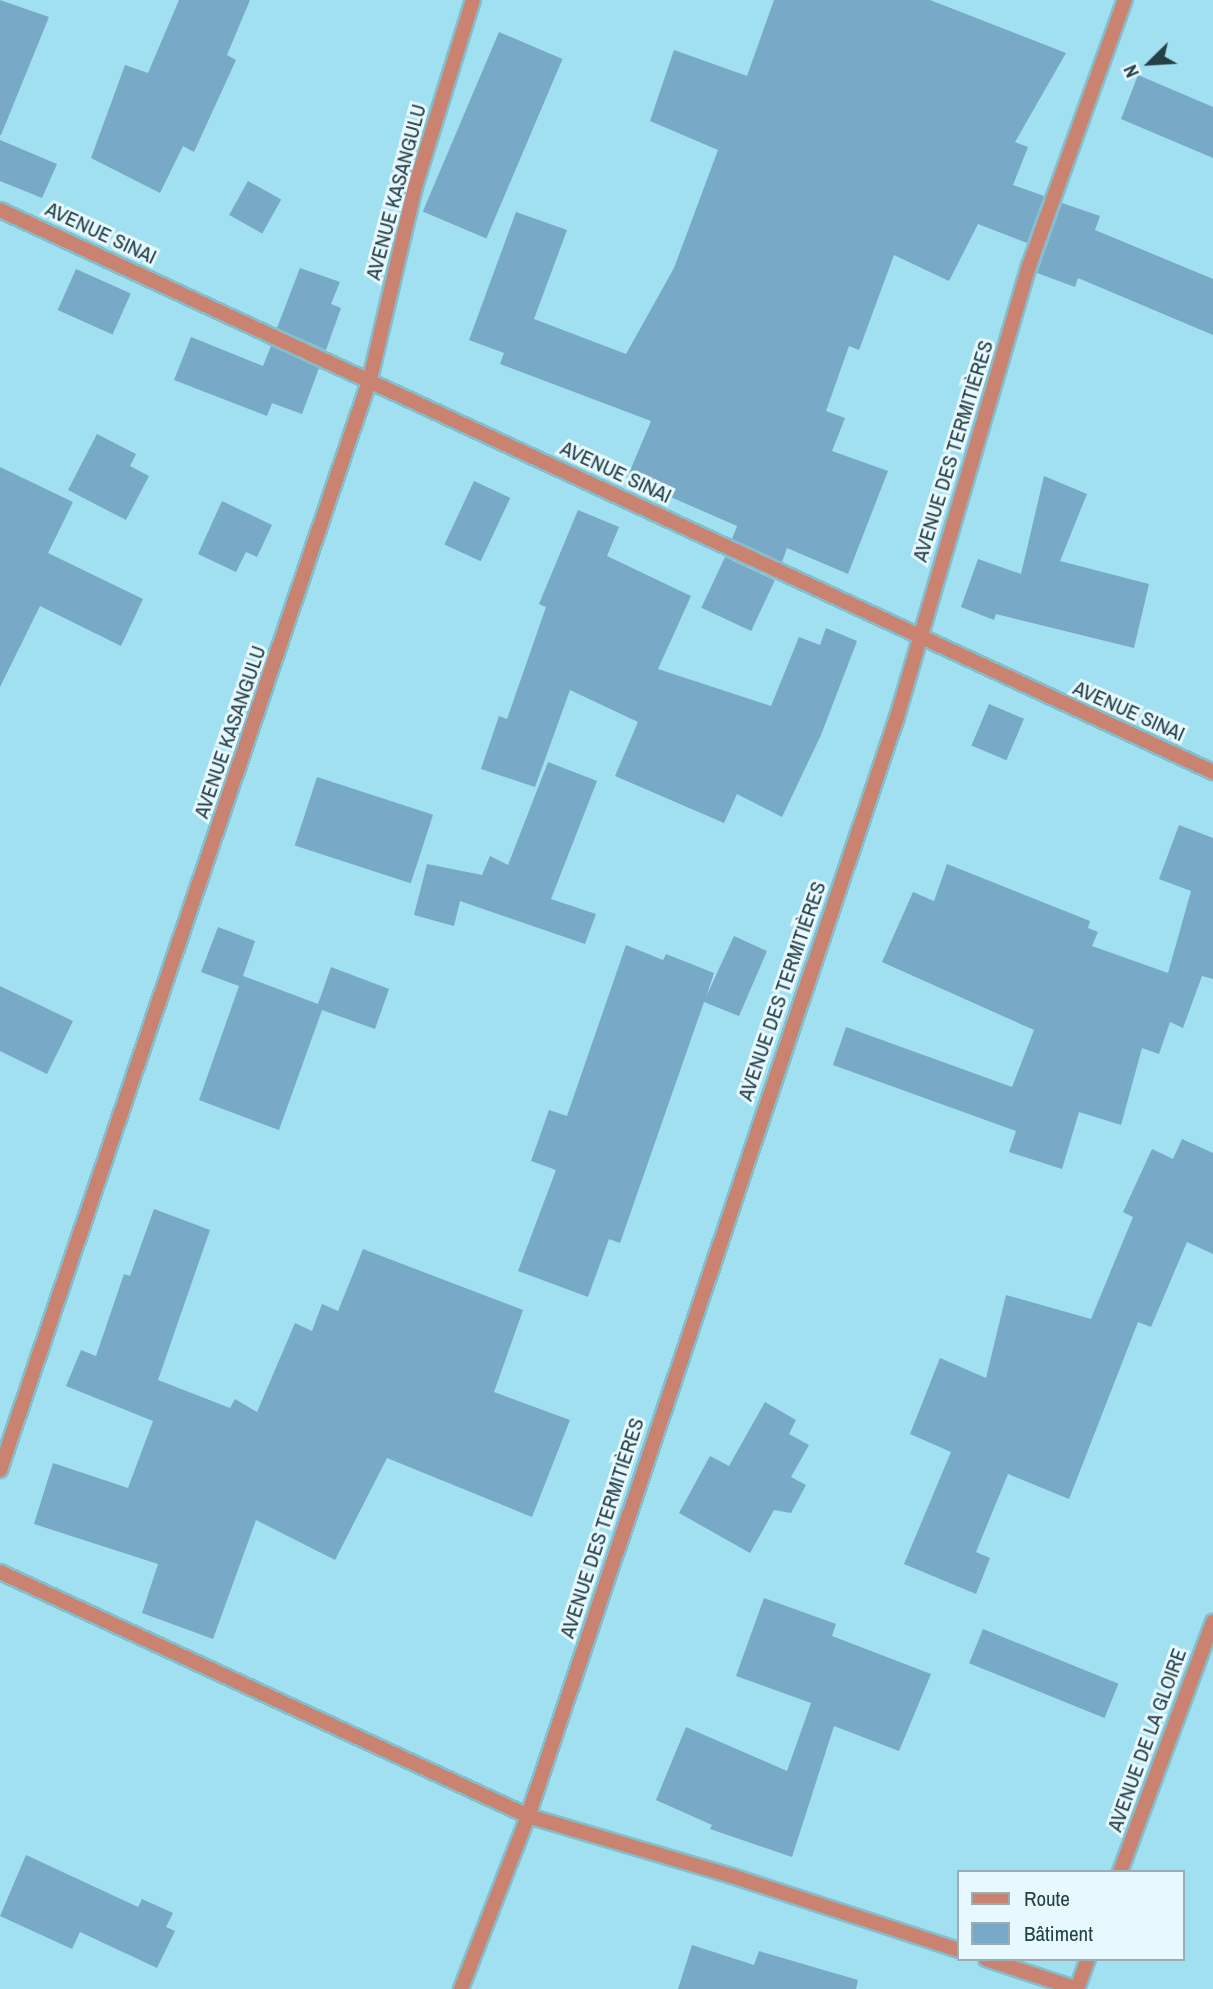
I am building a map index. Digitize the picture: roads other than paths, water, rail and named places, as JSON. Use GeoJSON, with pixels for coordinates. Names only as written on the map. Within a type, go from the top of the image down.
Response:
{"type":"FeatureCollection","features":[{"type":"Feature","properties":{"kind":"street","name":"AVENUE KASANGULU"},"geometry":{"type":"LineString","coordinates":[[0,1470],[370,379],[415,187],[473,0]]}},
{"type":"Feature","properties":{"kind":"street","name":"AVENUE DES TERMITIÈRES"},"geometry":{"type":"LineString","coordinates":[[461,1989],[528,1816],[897,718],[918,639],[1030,266],[1125,0]]}},
{"type":"Feature","properties":{"kind":"street","name":"AVENUE SINAI"},"geometry":{"type":"LineString","coordinates":[[0,210],[370,379],[918,639],[1213,772]]}},
{"type":"Feature","properties":{"kind":"street"},"geometry":{"type":"LineString","coordinates":[[0,1572],[528,1816],[732,1876],[958,1951]]}},
{"type":"Feature","properties":{"kind":"street","name":"AVENUE DE LA GLOIRE"},"geometry":{"type":"LineString","coordinates":[[1121,1870],[1213,1622]]}},
{"type":"Feature","properties":{"kind":"street"},"geometry":{"type":"LineString","coordinates":[[992,1961],[1077,1989],[1087,1961]]}}]}
